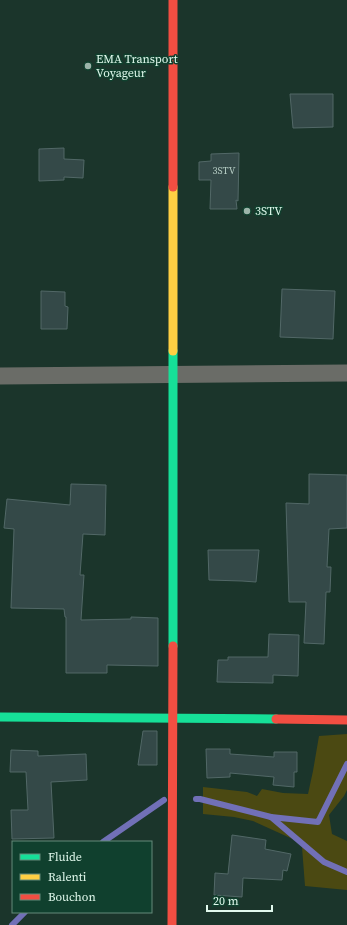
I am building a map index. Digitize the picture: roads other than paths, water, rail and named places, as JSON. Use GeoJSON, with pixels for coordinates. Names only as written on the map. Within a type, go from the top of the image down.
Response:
{"type":"FeatureCollection","features":[{"type":"Feature","properties":{"kind":"street"},"geometry":{"type":"LineString","coordinates":[[172,925],[173,0]]}},
{"type":"Feature","properties":{"kind":"street"},"geometry":{"type":"LineString","coordinates":[[0,376],[347,374]]}},
{"type":"Feature","properties":{"kind":"street"},"geometry":{"type":"LineString","coordinates":[[0,717],[347,720]]}},
{"type":"Feature","properties":{"kind":"waterway"},"geometry":{"type":"LineString","coordinates":[[271,817],[318,822],[347,764]]}},
{"type":"Feature","properties":{"kind":"waterway"},"geometry":{"type":"LineString","coordinates":[[196,799],[271,817],[324,862],[347,872]]}},
{"type":"Feature","properties":{"kind":"waterway"},"geometry":{"type":"LineString","coordinates":[[104,841],[164,800]]}},
{"type":"Feature","properties":{"kind":"waterway"},"geometry":{"type":"LineString","coordinates":[[12,925],[24,913]]}},
{"type":"Feature","properties":{"kind":"place","name":"EMA Transport Voyageur"},"geometry":{"type":"Point","coordinates":[88,66]}},
{"type":"Feature","properties":{"kind":"place","name":"3STV"},"geometry":{"type":"Point","coordinates":[247,211]}}]}
